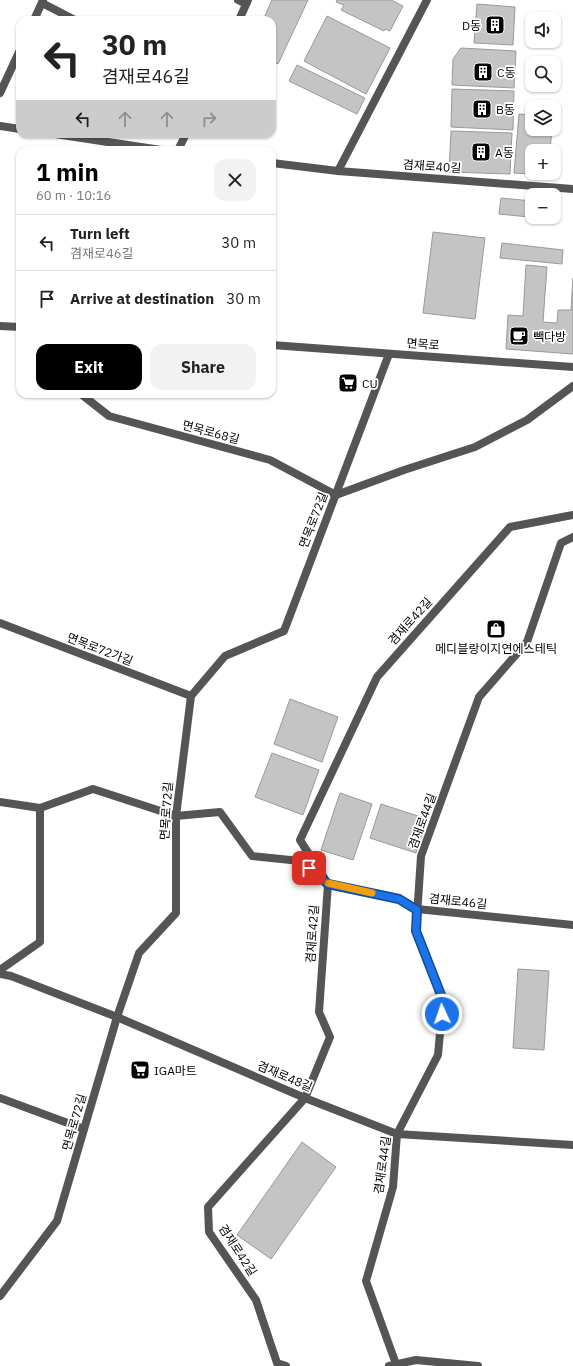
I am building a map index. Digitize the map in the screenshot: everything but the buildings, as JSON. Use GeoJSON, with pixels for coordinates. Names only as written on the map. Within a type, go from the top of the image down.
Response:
{"type":"FeatureCollection","features":[{"type":"Feature","properties":{"kind":"street"},"geometry":{"type":"LineString","coordinates":[[36,16],[42,1],[69,16]]}},
{"type":"Feature","properties":{"kind":"street"},"geometry":{"type":"LineString","coordinates":[[240,16],[244,1]]}},
{"type":"Feature","properties":{"kind":"street"},"geometry":{"type":"LineString","coordinates":[[338,171],[424,1]]}},
{"type":"Feature","properties":{"kind":"street"},"geometry":{"type":"LineString","coordinates":[[0,93],[16,59]]}},
{"type":"Feature","properties":{"kind":"street"},"geometry":{"type":"LineString","coordinates":[[0,126],[16,128]]}},
{"type":"Feature","properties":{"kind":"street"},"geometry":{"type":"LineString","coordinates":[[81,138],[134,146]]}},
{"type":"Feature","properties":{"kind":"street","name":"겸재로40길"},"geometry":{"type":"LineString","coordinates":[[276,163],[338,171],[573,189]]}},
{"type":"Feature","properties":{"kind":"street"},"geometry":{"type":"LineString","coordinates":[[0,326],[16,328]]}},
{"type":"Feature","properties":{"kind":"street","name":"면목로"},"geometry":{"type":"LineString","coordinates":[[276,346],[573,367]]}},
{"type":"Feature","properties":{"kind":"street","name":"면목로72길"},"geometry":{"type":"LineString","coordinates":[[0,1296],[57,1221],[117,1017],[139,953],[176,913],[176,816],[191,696],[225,656],[284,631],[389,354]]}},
{"type":"Feature","properties":{"kind":"street"},"geometry":{"type":"LineString","coordinates":[[336,495],[404,470],[475,447],[527,420],[573,386]]}},
{"type":"Feature","properties":{"kind":"street","name":"면목로68길"},"geometry":{"type":"LineString","coordinates":[[86,398],[109,416],[270,460],[336,495]]}},
{"type":"Feature","properties":{"kind":"street","name":"겸재로42길"},"geometry":{"type":"LineString","coordinates":[[286,1366],[277,1363],[256,1300],[209,1232],[208,1207],[305,1098],[330,1037],[319,1012],[328,884],[300,840],[377,677],[510,527],[573,515]]}},
{"type":"Feature","properties":{"kind":"street","name":"겸재로44길"},"geometry":{"type":"LineString","coordinates":[[393,1365],[366,1281],[393,1187],[398,1134],[438,1055],[443,1000],[416,931],[421,856],[479,697],[527,642],[561,543],[573,537]]}},
{"type":"Feature","properties":{"kind":"street","name":"면목로72가길"},"geometry":{"type":"LineString","coordinates":[[0,623],[191,696]]}},
{"type":"Feature","properties":{"kind":"street","name":"겸재로46길"},"geometry":{"type":"LineString","coordinates":[[0,802],[40,808],[93,789],[176,816],[220,812],[252,856],[300,861],[328,884],[399,899],[417,910],[573,924]]}},
{"type":"Feature","properties":{"kind":"street"},"geometry":{"type":"LineString","coordinates":[[0,970],[40,942],[40,808]]}},
{"type":"Feature","properties":{"kind":"street","name":"겸재로48길"},"geometry":{"type":"LineString","coordinates":[[0,974],[11,976],[117,1017],[305,1098],[398,1134],[573,1145]]}},
{"type":"Feature","properties":{"kind":"street"},"geometry":{"type":"LineString","coordinates":[[0,1098],[84,1129]]}},
{"type":"Feature","properties":{"kind":"street"},"geometry":{"type":"LineString","coordinates":[[393,1365],[416,1360],[478,1366]]}},
{"type":"Feature","properties":{"kind":"slow traffic"},"geometry":{"type":"LineString","coordinates":[[328,883],[372,893]]}},
{"type":"Feature","properties":{"kind":"place","name":"D동"},"geometry":{"type":"Point","coordinates":[495,25]}},
{"type":"Feature","properties":{"kind":"place","name":"C동"},"geometry":{"type":"Point","coordinates":[483,72]}},
{"type":"Feature","properties":{"kind":"place","name":"B동"},"geometry":{"type":"Point","coordinates":[482,109]}},
{"type":"Feature","properties":{"kind":"place","name":"A동"},"geometry":{"type":"Point","coordinates":[481,152]}},
{"type":"Feature","properties":{"kind":"place","name":"빽다방"},"geometry":{"type":"Point","coordinates":[519,336]}},
{"type":"Feature","properties":{"kind":"place","name":"CU"},"geometry":{"type":"Point","coordinates":[348,383]}},
{"type":"Feature","properties":{"kind":"place","name":"메디블랑이지연에스테틱"},"geometry":{"type":"Point","coordinates":[496,629]}},
{"type":"Feature","properties":{"kind":"place","name":"IGA마트"},"geometry":{"type":"Point","coordinates":[140,1070]}},
{"type":"Feature","properties":{"kind":"route"},"geometry":{"type":"LineString","coordinates":[[309,868],[328,884],[399,899],[417,910],[416,931],[443,1000],[442,1014]]}}]}
